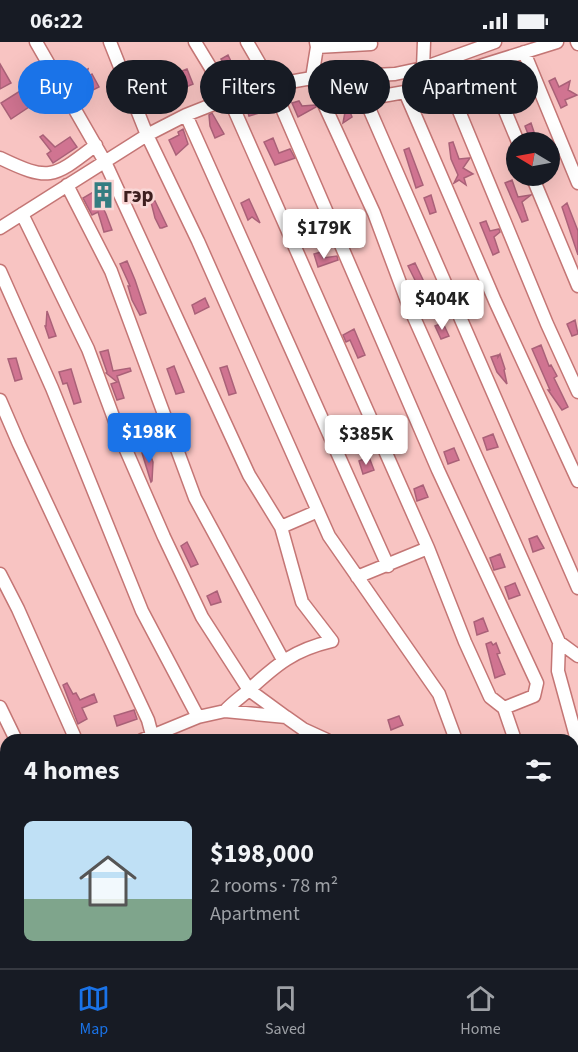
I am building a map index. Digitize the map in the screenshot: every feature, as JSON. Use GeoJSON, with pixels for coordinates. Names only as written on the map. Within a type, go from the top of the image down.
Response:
{"type":"FeatureCollection","features":[{"type":"Feature","properties":{"kind":"street"},"geometry":{"type":"LineString","coordinates":[[36,42],[105,162],[249,475],[281,527],[302,603],[332,641],[309,646],[283,660],[262,676],[225,711]]}},
{"type":"Feature","properties":{"kind":"street"},"geometry":{"type":"LineString","coordinates":[[110,42],[147,135],[198,242],[329,536],[439,694],[454,734]]}},
{"type":"Feature","properties":{"kind":"street"},"geometry":{"type":"LineString","coordinates":[[195,42],[206,60]]}},
{"type":"Feature","properties":{"kind":"street"},"geometry":{"type":"LineString","coordinates":[[247,42],[257,60]]}},
{"type":"Feature","properties":{"kind":"street"},"geometry":{"type":"LineString","coordinates":[[315,60],[317,45],[386,42]]}},
{"type":"Feature","properties":{"kind":"street"},"geometry":{"type":"LineString","coordinates":[[423,60],[424,42]]}},
{"type":"Feature","properties":{"kind":"street"},"geometry":{"type":"LineString","coordinates":[[447,60],[495,42]]}},
{"type":"Feature","properties":{"kind":"street"},"geometry":{"type":"LineString","coordinates":[[501,60],[557,42]]}},
{"type":"Feature","properties":{"kind":"street"},"geometry":{"type":"LineString","coordinates":[[524,52],[578,183]]}},
{"type":"Feature","properties":{"kind":"street"},"geometry":{"type":"LineString","coordinates":[[0,228],[147,135],[200,109]]}},
{"type":"Feature","properties":{"kind":"street"},"geometry":{"type":"LineString","coordinates":[[235,114],[428,548],[465,642],[490,697],[504,708],[513,734]]}},
{"type":"Feature","properties":{"kind":"street"},"geometry":{"type":"LineString","coordinates":[[285,114],[434,459],[537,683],[534,696],[504,708]]}},
{"type":"Feature","properties":{"kind":"street"},"geometry":{"type":"LineString","coordinates":[[329,114],[374,213],[408,304],[559,642],[558,671],[575,734]]}},
{"type":"Feature","properties":{"kind":"street"},"geometry":{"type":"LineString","coordinates":[[371,114],[578,588]]}},
{"type":"Feature","properties":{"kind":"street"},"geometry":{"type":"LineString","coordinates":[[414,114],[495,301],[578,482]]}},
{"type":"Feature","properties":{"kind":"street"},"geometry":{"type":"LineString","coordinates":[[460,114],[546,324],[578,392]]}},
{"type":"Feature","properties":{"kind":"street"},"geometry":{"type":"LineString","coordinates":[[506,114],[514,132]]}},
{"type":"Feature","properties":{"kind":"street"},"geometry":{"type":"LineString","coordinates":[[186,115],[387,566]]}},
{"type":"Feature","properties":{"kind":"street"},"geometry":{"type":"LineString","coordinates":[[0,158],[27,171],[46,176],[71,164],[96,146]]}},
{"type":"Feature","properties":{"kind":"street"},"geometry":{"type":"LineString","coordinates":[[67,185],[111,271],[195,498],[283,660]]}},
{"type":"Feature","properties":{"kind":"street"},"geometry":{"type":"LineString","coordinates":[[536,186],[578,286]]}},
{"type":"Feature","properties":{"kind":"street"},"geometry":{"type":"LineString","coordinates":[[22,214],[88,349],[123,443],[202,618],[249,690],[303,729],[314,734]]}},
{"type":"Feature","properties":{"kind":"street"},"geometry":{"type":"LineString","coordinates":[[0,271],[52,388],[142,611],[198,717]]}},
{"type":"Feature","properties":{"kind":"street"},"geometry":{"type":"LineString","coordinates":[[0,400],[148,720],[147,734]]}},
{"type":"Feature","properties":{"kind":"street"},"geometry":{"type":"LineString","coordinates":[[281,527],[318,511]]}},
{"type":"Feature","properties":{"kind":"street"},"geometry":{"type":"LineString","coordinates":[[357,577],[428,548]]}},
{"type":"Feature","properties":{"kind":"street"},"geometry":{"type":"LineString","coordinates":[[0,574],[73,734]]}},
{"type":"Feature","properties":{"kind":"street"},"geometry":{"type":"LineString","coordinates":[[559,642],[578,656]]}},
{"type":"Feature","properties":{"kind":"street"},"geometry":{"type":"LineString","coordinates":[[0,706],[13,734]]}},
{"type":"Feature","properties":{"kind":"street"},"geometry":{"type":"LineString","coordinates":[[155,734],[198,717],[225,711],[286,717]]}},
{"type":"Feature","properties":{"kind":"building"},"geometry":{"type":"Polygon","coordinates":[[[228,55],[230,60],[222,60],[228,55]]]}},
{"type":"Feature","properties":{"kind":"building"},"geometry":{"type":"Polygon","coordinates":[[[0,64],[11,83],[0,89],[0,64]]]}},
{"type":"Feature","properties":{"kind":"building"},"geometry":{"type":"Polygon","coordinates":[[[188,72],[193,84],[188,86],[188,72]]]}},
{"type":"Feature","properties":{"kind":"building"},"geometry":{"type":"Polygon","coordinates":[[[94,78],[99,87],[94,90],[94,78]]]}},
{"type":"Feature","properties":{"kind":"building"},"geometry":{"type":"Polygon","coordinates":[[[555,78],[559,87],[570,81],[568,90],[577,95],[565,100],[567,105],[561,108],[549,81],[555,78]]]}},
{"type":"Feature","properties":{"kind":"building"},"geometry":{"type":"Polygon","coordinates":[[[18,92],[18,114],[11,119],[1,103],[18,92]]]}},
{"type":"Feature","properties":{"kind":"building"},"geometry":{"type":"Polygon","coordinates":[[[299,101],[302,106],[308,106],[308,111],[298,117],[296,102],[299,101]]]}},
{"type":"Feature","properties":{"kind":"building"},"geometry":{"type":"Polygon","coordinates":[[[213,114],[224,134],[215,138],[210,126],[209,115],[213,114]]]}},
{"type":"Feature","properties":{"kind":"building"},"geometry":{"type":"Polygon","coordinates":[[[345,114],[351,114],[352,117],[343,123],[345,114]]]}},
{"type":"Feature","properties":{"kind":"building"},"geometry":{"type":"Polygon","coordinates":[[[531,123],[534,132],[527,132],[525,126],[531,123]]]}},
{"type":"Feature","properties":{"kind":"building"},"geometry":{"type":"Polygon","coordinates":[[[183,129],[188,144],[176,155],[169,140],[179,135],[178,132],[183,129]]]}},
{"type":"Feature","properties":{"kind":"building"},"geometry":{"type":"Polygon","coordinates":[[[43,135],[55,147],[70,137],[77,147],[53,163],[47,154],[51,151],[40,137],[43,135]]]}},
{"type":"Feature","properties":{"kind":"building"},"geometry":{"type":"Polygon","coordinates":[[[273,138],[279,153],[290,149],[295,158],[275,165],[264,142],[273,138]]]}},
{"type":"Feature","properties":{"kind":"building"},"geometry":{"type":"Polygon","coordinates":[[[453,142],[459,159],[470,158],[463,168],[473,174],[464,178],[466,185],[459,180],[454,183],[458,175],[451,159],[449,143],[453,142]]]}},
{"type":"Feature","properties":{"kind":"building"},"geometry":{"type":"Polygon","coordinates":[[[409,148],[423,185],[416,188],[404,150],[409,148]]]}},
{"type":"Feature","properties":{"kind":"building"},"geometry":{"type":"Polygon","coordinates":[[[506,186],[514,186],[518,197],[531,195],[522,202],[528,220],[522,222],[506,186]]]}},
{"type":"Feature","properties":{"kind":"building"},"geometry":{"type":"Polygon","coordinates":[[[95,191],[112,230],[104,232],[98,212],[92,215],[83,198],[95,191]]]}},
{"type":"Feature","properties":{"kind":"building"},"geometry":{"type":"Polygon","coordinates":[[[431,195],[436,212],[430,214],[424,198],[431,195]]]}},
{"type":"Feature","properties":{"kind":"building"},"geometry":{"type":"Polygon","coordinates":[[[249,199],[260,223],[252,217],[248,220],[241,203],[249,199]]]}},
{"type":"Feature","properties":{"kind":"building"},"geometry":{"type":"Polygon","coordinates":[[[155,201],[167,226],[162,228],[155,218],[151,202],[155,201]]]}},
{"type":"Feature","properties":{"kind":"building"},"geometry":{"type":"Polygon","coordinates":[[[567,203],[578,231],[578,255],[562,207],[567,203]]]}},
{"type":"Feature","properties":{"kind":"building"},"geometry":{"type":"Polygon","coordinates":[[[486,221],[490,231],[499,229],[500,232],[494,237],[499,252],[493,255],[480,223],[486,221]]]}},
{"type":"Feature","properties":{"kind":"building"},"geometry":{"type":"Polygon","coordinates":[[[321,252],[323,258],[337,256],[338,260],[318,267],[314,254],[321,252]]]}},
{"type":"Feature","properties":{"kind":"building"},"geometry":{"type":"Polygon","coordinates":[[[127,261],[146,313],[140,315],[132,300],[128,286],[130,286],[120,264],[127,261]]]}},
{"type":"Feature","properties":{"kind":"building"},"geometry":{"type":"Polygon","coordinates":[[[415,263],[426,286],[419,288],[408,266],[415,263]]]}},
{"type":"Feature","properties":{"kind":"building"},"geometry":{"type":"Polygon","coordinates":[[[205,298],[209,307],[195,314],[192,305],[205,298]]]}},
{"type":"Feature","properties":{"kind":"building"},"geometry":{"type":"Polygon","coordinates":[[[47,311],[56,336],[49,338],[45,326],[47,311]]]}},
{"type":"Feature","properties":{"kind":"building"},"geometry":{"type":"Polygon","coordinates":[[[575,320],[578,334],[572,336],[567,324],[575,320]]]}},
{"type":"Feature","properties":{"kind":"building"},"geometry":{"type":"Polygon","coordinates":[[[443,323],[449,336],[441,339],[435,326],[443,323]]]}},
{"type":"Feature","properties":{"kind":"building"},"geometry":{"type":"Polygon","coordinates":[[[354,329],[365,355],[358,358],[350,340],[346,342],[343,335],[354,329]]]}},
{"type":"Feature","properties":{"kind":"building"},"geometry":{"type":"Polygon","coordinates":[[[541,345],[549,366],[551,365],[557,376],[554,378],[568,407],[562,410],[548,390],[550,390],[532,349],[541,345]]]}},
{"type":"Feature","properties":{"kind":"building"},"geometry":{"type":"Polygon","coordinates":[[[108,350],[113,371],[130,368],[131,371],[117,376],[124,398],[117,400],[111,384],[117,382],[106,373],[100,352],[108,350]]]}},
{"type":"Feature","properties":{"kind":"building"},"geometry":{"type":"Polygon","coordinates":[[[500,354],[507,384],[497,372],[491,357],[498,355],[498,357],[500,354]]]}},
{"type":"Feature","properties":{"kind":"building"},"geometry":{"type":"Polygon","coordinates":[[[16,358],[22,379],[15,381],[8,359],[16,358]]]}},
{"type":"Feature","properties":{"kind":"building"},"geometry":{"type":"Polygon","coordinates":[[[174,366],[184,392],[176,394],[167,369],[174,366]]]}},
{"type":"Feature","properties":{"kind":"building"},"geometry":{"type":"Polygon","coordinates":[[[227,366],[236,393],[229,395],[220,368],[227,366]]]}},
{"type":"Feature","properties":{"kind":"building"},"geometry":{"type":"Polygon","coordinates":[[[71,369],[81,402],[74,404],[67,383],[63,384],[59,372],[71,369]]]}},
{"type":"Feature","properties":{"kind":"building"},"geometry":{"type":"Polygon","coordinates":[[[493,434],[498,447],[487,450],[483,438],[493,434]]]}},
{"type":"Feature","properties":{"kind":"building"},"geometry":{"type":"Polygon","coordinates":[[[454,448],[459,460],[448,464],[444,452],[454,448]]]}},
{"type":"Feature","properties":{"kind":"building"},"geometry":{"type":"Polygon","coordinates":[[[149,451],[153,462],[151,482],[142,453],[149,451]]]}},
{"type":"Feature","properties":{"kind":"building"},"geometry":{"type":"Polygon","coordinates":[[[369,457],[374,470],[363,474],[359,461],[369,457]]]}},
{"type":"Feature","properties":{"kind":"building"},"geometry":{"type":"Polygon","coordinates":[[[423,485],[428,497],[417,501],[414,489],[423,485]]]}},
{"type":"Feature","properties":{"kind":"building"},"geometry":{"type":"Polygon","coordinates":[[[537,536],[544,548],[533,552],[529,539],[537,536]]]}},
{"type":"Feature","properties":{"kind":"building"},"geometry":{"type":"Polygon","coordinates":[[[187,542],[198,564],[191,567],[181,546],[187,542]]]}},
{"type":"Feature","properties":{"kind":"building"},"geometry":{"type":"Polygon","coordinates":[[[500,554],[505,567],[494,570],[490,558],[500,554]]]}},
{"type":"Feature","properties":{"kind":"building"},"geometry":{"type":"Polygon","coordinates":[[[515,583],[520,595],[509,599],[505,587],[515,583]]]}},
{"type":"Feature","properties":{"kind":"building"},"geometry":{"type":"Polygon","coordinates":[[[217,591],[221,602],[211,605],[207,596],[217,591]]]}},
{"type":"Feature","properties":{"kind":"building"},"geometry":{"type":"Polygon","coordinates":[[[483,618],[488,631],[477,635],[474,622],[483,618]]]}},
{"type":"Feature","properties":{"kind":"building"},"geometry":{"type":"Polygon","coordinates":[[[491,642],[493,645],[496,643],[500,653],[497,654],[505,674],[495,678],[486,644],[491,642]]]}},
{"type":"Feature","properties":{"kind":"building"},"geometry":{"type":"Polygon","coordinates":[[[67,683],[73,694],[76,693],[80,700],[94,694],[97,702],[82,708],[87,719],[78,724],[63,685],[67,683]]]}},
{"type":"Feature","properties":{"kind":"building"},"geometry":{"type":"Polygon","coordinates":[[[134,710],[137,719],[117,726],[114,716],[134,710]]]}},
{"type":"Feature","properties":{"kind":"building"},"geometry":{"type":"Polygon","coordinates":[[[399,716],[403,725],[391,730],[388,720],[399,716]]]}},
{"type":"Feature","properties":{"kind":"place","name":"гэр"},"geometry":{"type":"Point","coordinates":[103,195]}}]}
